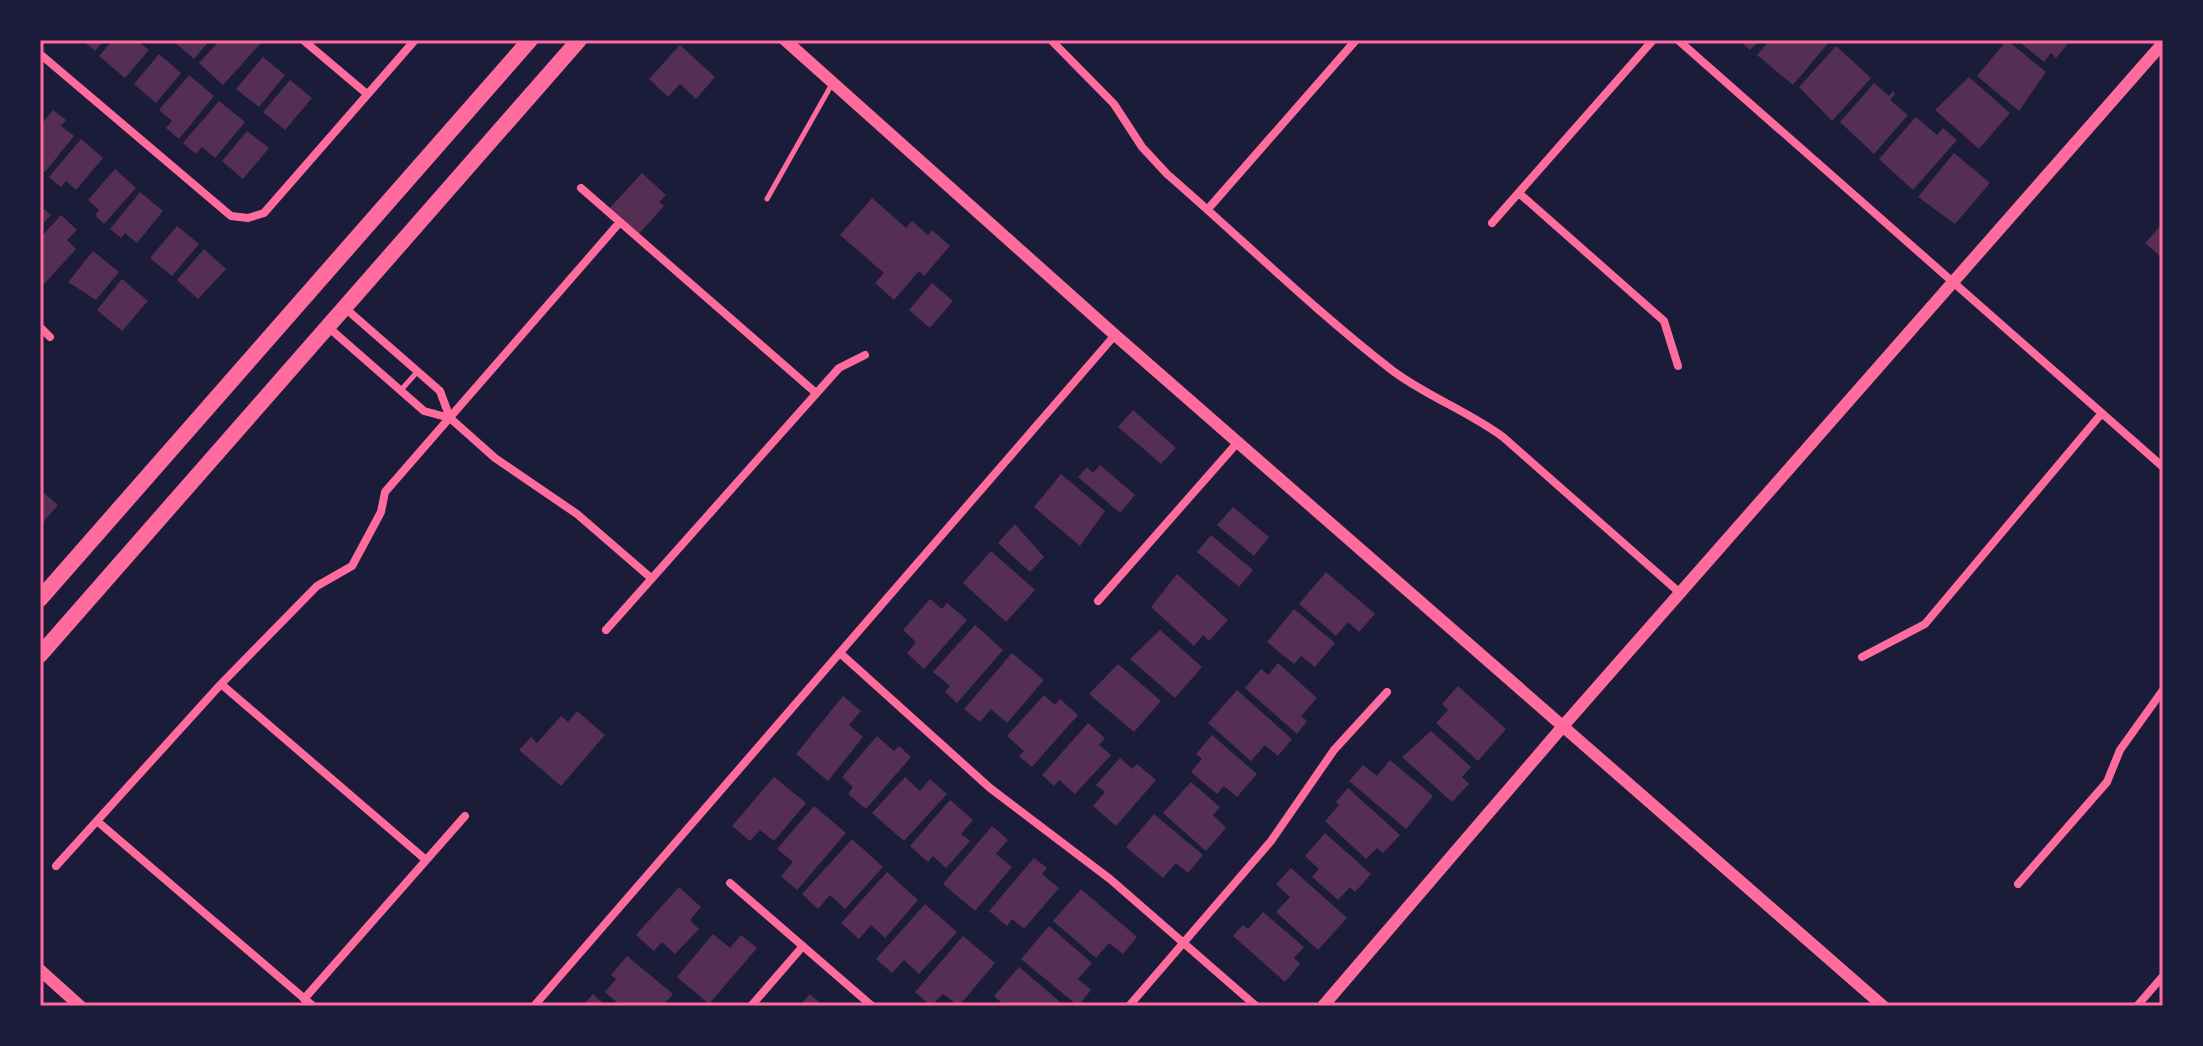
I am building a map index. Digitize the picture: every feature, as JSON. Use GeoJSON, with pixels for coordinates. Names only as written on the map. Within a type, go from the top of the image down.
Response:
{"type":"FeatureCollection","features":[{"type":"Feature","properties":{"kind":"main road"},"geometry":{"type":"LineString","coordinates":[[40,599],[530,40]]}},
{"type":"Feature","properties":{"kind":"main road"},"geometry":{"type":"LineString","coordinates":[[40,655],[579,40]]}},
{"type":"Feature","properties":{"kind":"street"},"geometry":{"type":"LineString","coordinates":[[303,40],[367,94]]}},
{"type":"Feature","properties":{"kind":"street"},"geometry":{"type":"LineString","coordinates":[[40,54],[231,216],[248,218],[264,213],[415,40]]}},
{"type":"Feature","properties":{"kind":"street"},"geometry":{"type":"LineString","coordinates":[[785,40],[1115,335],[1883,1006]]}},
{"type":"Feature","properties":{"kind":"street"},"geometry":{"type":"LineString","coordinates":[[1051,40],[1114,104],[1142,147],[1167,174],[1392,369],[1442,402],[1476,416],[1503,437],[1680,593]]}},
{"type":"Feature","properties":{"kind":"street"},"geometry":{"type":"LineString","coordinates":[[1208,209],[1356,40]]}},
{"type":"Feature","properties":{"kind":"street"},"geometry":{"type":"LineString","coordinates":[[1492,223],[1653,40]]}},
{"type":"Feature","properties":{"kind":"street"},"geometry":{"type":"LineString","coordinates":[[1678,40],[2163,467]]}},
{"type":"Feature","properties":{"kind":"street"},"geometry":{"type":"LineString","coordinates":[[1323,1006],[1564,725],[2163,43]]}},
{"type":"Feature","properties":{"kind":"street"},"geometry":{"type":"LineString","coordinates":[[581,188],[816,393]]}},
{"type":"Feature","properties":{"kind":"street"},"geometry":{"type":"LineString","coordinates":[[1520,194],[1664,321],[1678,366]]}},
{"type":"Feature","properties":{"kind":"street"},"geometry":{"type":"LineString","coordinates":[[56,866],[221,684],[317,586],[352,566],[381,512],[385,492],[620,222]]}},
{"type":"Feature","properties":{"kind":"street"},"geometry":{"type":"LineString","coordinates":[[344,308],[440,391],[450,418]]}},
{"type":"Feature","properties":{"kind":"street"},"geometry":{"type":"LineString","coordinates":[[40,327],[50,337]]}},
{"type":"Feature","properties":{"kind":"street"},"geometry":{"type":"LineString","coordinates":[[328,327],[424,411],[450,418],[495,458],[577,514],[651,578]]}},
{"type":"Feature","properties":{"kind":"street"},"geometry":{"type":"LineString","coordinates":[[534,1006],[1115,335]]}},
{"type":"Feature","properties":{"kind":"street"},"geometry":{"type":"LineString","coordinates":[[606,630],[839,368],[865,355]]}},
{"type":"Feature","properties":{"kind":"street"},"geometry":{"type":"LineString","coordinates":[[1862,657],[1925,624],[2102,413]]}},
{"type":"Feature","properties":{"kind":"street"},"geometry":{"type":"LineString","coordinates":[[1098,601],[1238,442]]}},
{"type":"Feature","properties":{"kind":"street"},"geometry":{"type":"LineString","coordinates":[[840,653],[990,788],[1110,879],[1256,1006]]}},
{"type":"Feature","properties":{"kind":"street"},"geometry":{"type":"LineString","coordinates":[[221,684],[426,860]]}},
{"type":"Feature","properties":{"kind":"street"},"geometry":{"type":"LineString","coordinates":[[2018,884],[2107,782],[2120,750],[2163,690]]}},
{"type":"Feature","properties":{"kind":"street"},"geometry":{"type":"LineString","coordinates":[[1129,1006],[1271,841],[1334,750],[1387,692]]}},
{"type":"Feature","properties":{"kind":"street"},"geometry":{"type":"LineString","coordinates":[[304,999],[465,816]]}},
{"type":"Feature","properties":{"kind":"street"},"geometry":{"type":"LineString","coordinates":[[97,821],[313,1006]]}},
{"type":"Feature","properties":{"kind":"street"},"geometry":{"type":"LineString","coordinates":[[730,883],[872,1006]]}},
{"type":"Feature","properties":{"kind":"street"},"geometry":{"type":"LineString","coordinates":[[751,1006],[803,946]]}},
{"type":"Feature","properties":{"kind":"street"},"geometry":{"type":"LineString","coordinates":[[40,970],[80,1006]]}},
{"type":"Feature","properties":{"kind":"street"},"geometry":{"type":"LineString","coordinates":[[2137,1006],[2163,976]]}},
{"type":"Feature","properties":{"kind":"lane"},"geometry":{"type":"LineString","coordinates":[[767,199],[833,83]]}},
{"type":"Feature","properties":{"kind":"lane"},"geometry":{"type":"LineString","coordinates":[[401,391],[418,371]]}},
{"type":"Feature","properties":{"kind":"lane"},"geometry":{"type":"LineString","coordinates":[[2154,986],[2163,994]]}},
{"type":"Feature","properties":{"kind":"building"},"geometry":{"type":"Polygon","coordinates":[[[82,40],[104,40],[95,51],[82,40]]]}},
{"type":"Feature","properties":{"kind":"building"},"geometry":{"type":"Polygon","coordinates":[[[113,40],[143,40],[140,43],[149,50],[125,78],[99,56],[113,40]]]}},
{"type":"Feature","properties":{"kind":"building"},"geometry":{"type":"Polygon","coordinates":[[[172,40],[210,40],[194,59],[172,40]]]}},
{"type":"Feature","properties":{"kind":"building"},"geometry":{"type":"Polygon","coordinates":[[[220,40],[261,43],[223,85],[199,63],[220,40]]]}},
{"type":"Feature","properties":{"kind":"building"},"geometry":{"type":"Polygon","coordinates":[[[1739,40],[1760,40],[1750,50],[1739,40]]]}},
{"type":"Feature","properties":{"kind":"building"},"geometry":{"type":"Polygon","coordinates":[[[1770,40],[1829,42],[1793,85],[1757,55],[1770,40]]]}},
{"type":"Feature","properties":{"kind":"building"},"geometry":{"type":"Polygon","coordinates":[[[2007,40],[2046,72],[2019,111],[1977,76],[2007,40]]]}},
{"type":"Feature","properties":{"kind":"building"},"geometry":{"type":"Polygon","coordinates":[[[2017,40],[2071,40],[2056,58],[2051,53],[2044,62],[2017,40]]]}},
{"type":"Feature","properties":{"kind":"building"},"geometry":{"type":"Polygon","coordinates":[[[680,45],[715,77],[696,99],[680,84],[668,97],[649,79],[680,45]]]}},
{"type":"Feature","properties":{"kind":"building"},"geometry":{"type":"Polygon","coordinates":[[[1836,46],[1871,78],[1832,121],[1799,87],[1836,46]]]}},
{"type":"Feature","properties":{"kind":"building"},"geometry":{"type":"Polygon","coordinates":[[[159,54],[181,73],[156,103],[134,84],[159,54]]]}},
{"type":"Feature","properties":{"kind":"building"},"geometry":{"type":"Polygon","coordinates":[[[263,57],[285,75],[259,107],[236,89],[263,57]]]}},
{"type":"Feature","properties":{"kind":"building"},"geometry":{"type":"Polygon","coordinates":[[[189,75],[214,96],[179,139],[166,128],[172,121],[159,110],[189,75]]]}},
{"type":"Feature","properties":{"kind":"building"},"geometry":{"type":"Polygon","coordinates":[[[1969,77],[2010,113],[1979,149],[1935,110],[1969,77]]]}},
{"type":"Feature","properties":{"kind":"building"},"geometry":{"type":"Polygon","coordinates":[[[290,80],[312,98],[285,130],[263,112],[290,80]]]}},
{"type":"Feature","properties":{"kind":"building"},"geometry":{"type":"Polygon","coordinates":[[[1874,83],[1889,96],[1893,91],[1895,94],[1890,100],[1908,115],[1874,154],[1840,122],[1874,83]]]}},
{"type":"Feature","properties":{"kind":"building"},"geometry":{"type":"Polygon","coordinates":[[[219,101],[245,122],[215,158],[202,147],[196,154],[183,143],[219,101]]]}},
{"type":"Feature","properties":{"kind":"building"},"geometry":{"type":"Polygon","coordinates":[[[53,110],[66,120],[61,126],[74,136],[45,172],[40,169],[40,126],[53,110]]]}},
{"type":"Feature","properties":{"kind":"building"},"geometry":{"type":"Polygon","coordinates":[[[1916,117],[1937,135],[1943,128],[1957,140],[1913,190],[1879,159],[1916,117]]]}},
{"type":"Feature","properties":{"kind":"building"},"geometry":{"type":"Polygon","coordinates":[[[247,131],[269,148],[243,179],[222,161],[247,131]]]}},
{"type":"Feature","properties":{"kind":"building"},"geometry":{"type":"Polygon","coordinates":[[[81,139],[103,158],[76,190],[66,181],[61,187],[49,177],[81,139]]]}},
{"type":"Feature","properties":{"kind":"building"},"geometry":{"type":"Polygon","coordinates":[[[1954,153],[1990,183],[1955,224],[1918,197],[1954,153]]]}},
{"type":"Feature","properties":{"kind":"building"},"geometry":{"type":"Polygon","coordinates":[[[115,169],[136,188],[104,224],[95,215],[99,210],[88,200],[115,169]]]}},
{"type":"Feature","properties":{"kind":"building"},"geometry":{"type":"Polygon","coordinates":[[[642,173],[666,195],[659,202],[664,206],[637,236],[608,210],[642,173]]]}},
{"type":"Feature","properties":{"kind":"building"},"geometry":{"type":"Polygon","coordinates":[[[140,192],[163,211],[137,243],[125,233],[121,238],[110,229],[140,192]]]}},
{"type":"Feature","properties":{"kind":"building"},"geometry":{"type":"Polygon","coordinates":[[[872,198],[906,228],[912,221],[928,235],[932,230],[950,246],[924,276],[919,271],[894,300],[875,283],[884,273],[840,235],[872,198]]]}},
{"type":"Feature","properties":{"kind":"building"},"geometry":{"type":"Polygon","coordinates":[[[40,206],[51,215],[40,227],[40,206]]]}},
{"type":"Feature","properties":{"kind":"building"},"geometry":{"type":"Polygon","coordinates":[[[61,215],[77,230],[67,240],[76,249],[44,284],[40,280],[40,238],[61,215]]]}},
{"type":"Feature","properties":{"kind":"building"},"geometry":{"type":"Polygon","coordinates":[[[2163,223],[2163,259],[2145,243],[2163,223]]]}},
{"type":"Feature","properties":{"kind":"building"},"geometry":{"type":"Polygon","coordinates":[[[177,226],[199,244],[172,276],[150,258],[177,226]]]}},
{"type":"Feature","properties":{"kind":"building"},"geometry":{"type":"Polygon","coordinates":[[[204,249],[226,269],[198,299],[177,280],[204,249]]]}},
{"type":"Feature","properties":{"kind":"building"},"geometry":{"type":"Polygon","coordinates":[[[93,251],[119,272],[96,300],[68,282],[93,251]]]}},
{"type":"Feature","properties":{"kind":"building"},"geometry":{"type":"Polygon","coordinates":[[[122,279],[148,301],[122,331],[97,310],[122,279]]]}},
{"type":"Feature","properties":{"kind":"building"},"geometry":{"type":"Polygon","coordinates":[[[932,283],[953,301],[930,328],[909,310],[932,283]]]}},
{"type":"Feature","properties":{"kind":"building"},"geometry":{"type":"Polygon","coordinates":[[[1133,410],[1176,448],[1161,464],[1118,427],[1133,410]]]}},
{"type":"Feature","properties":{"kind":"building"},"geometry":{"type":"Polygon","coordinates":[[[1100,465],[1135,495],[1120,513],[1078,477],[1087,467],[1093,473],[1100,465]]]}},
{"type":"Feature","properties":{"kind":"building"},"geometry":{"type":"Polygon","coordinates":[[[1061,474],[1105,511],[1080,546],[1034,507],[1061,474]]]}},
{"type":"Feature","properties":{"kind":"building"},"geometry":{"type":"Polygon","coordinates":[[[40,490],[58,505],[40,526],[40,490]]]}},
{"type":"Feature","properties":{"kind":"building"},"geometry":{"type":"Polygon","coordinates":[[[1233,507],[1269,537],[1254,556],[1217,525],[1233,507]]]}},
{"type":"Feature","properties":{"kind":"building"},"geometry":{"type":"Polygon","coordinates":[[[1015,524],[1044,557],[1030,572],[998,543],[1015,524]]]}},
{"type":"Feature","properties":{"kind":"building"},"geometry":{"type":"Polygon","coordinates":[[[1211,535],[1253,570],[1239,587],[1197,552],[1211,535]]]}},
{"type":"Feature","properties":{"kind":"building"},"geometry":{"type":"Polygon","coordinates":[[[991,551],[1035,590],[1006,622],[963,583],[991,551]]]}},
{"type":"Feature","properties":{"kind":"building"},"geometry":{"type":"Polygon","coordinates":[[[1326,572],[1375,614],[1359,632],[1348,622],[1336,636],[1299,604],[1326,572]]]}},
{"type":"Feature","properties":{"kind":"building"},"geometry":{"type":"Polygon","coordinates":[[[1177,574],[1228,620],[1209,641],[1203,635],[1194,646],[1151,607],[1177,574]]]}},
{"type":"Feature","properties":{"kind":"building"},"geometry":{"type":"Polygon","coordinates":[[[930,599],[942,609],[947,603],[967,620],[924,669],[907,653],[916,642],[903,630],[930,599]]]}},
{"type":"Feature","properties":{"kind":"building"},"geometry":{"type":"Polygon","coordinates":[[[1294,609],[1335,643],[1315,667],[1301,656],[1294,664],[1267,642],[1294,609]]]}},
{"type":"Feature","properties":{"kind":"building"},"geometry":{"type":"Polygon","coordinates":[[[975,625],[1003,650],[957,703],[945,692],[950,686],[933,672],[975,625]]]}},
{"type":"Feature","properties":{"kind":"building"},"geometry":{"type":"Polygon","coordinates":[[[1160,630],[1202,667],[1175,698],[1130,659],[1160,630]]]}},
{"type":"Feature","properties":{"kind":"building"},"geometry":{"type":"Polygon","coordinates":[[[1012,653],[1044,680],[1007,723],[991,709],[980,722],[964,709],[1012,653]]]}},
{"type":"Feature","properties":{"kind":"building"},"geometry":{"type":"Polygon","coordinates":[[[1278,663],[1317,698],[1301,716],[1307,721],[1297,734],[1245,688],[1261,669],[1268,675],[1278,663]]]}},
{"type":"Feature","properties":{"kind":"building"},"geometry":{"type":"Polygon","coordinates":[[[1118,664],[1161,701],[1134,732],[1089,694],[1118,664]]]}},
{"type":"Feature","properties":{"kind":"building"},"geometry":{"type":"Polygon","coordinates":[[[1458,686],[1506,729],[1478,761],[1436,723],[1448,710],[1442,704],[1458,686]]]}},
{"type":"Feature","properties":{"kind":"building"},"geometry":{"type":"Polygon","coordinates":[[[1237,690],[1292,739],[1278,756],[1265,745],[1251,761],[1208,723],[1237,690]]]}},
{"type":"Feature","properties":{"kind":"building"},"geometry":{"type":"Polygon","coordinates":[[[1044,695],[1055,705],[1060,699],[1078,715],[1032,767],[1019,756],[1024,751],[1007,736],[1044,695]]]}},
{"type":"Feature","properties":{"kind":"building"},"geometry":{"type":"Polygon","coordinates":[[[843,696],[861,711],[849,725],[863,737],[828,781],[796,754],[843,696]]]}},
{"type":"Feature","properties":{"kind":"building"},"geometry":{"type":"Polygon","coordinates":[[[577,711],[605,735],[561,786],[519,750],[531,737],[537,743],[561,716],[568,722],[577,711]]]}},
{"type":"Feature","properties":{"kind":"building"},"geometry":{"type":"Polygon","coordinates":[[[1088,723],[1105,738],[1099,745],[1111,755],[1075,794],[1059,780],[1054,786],[1042,775],[1088,723]]]}},
{"type":"Feature","properties":{"kind":"building"},"geometry":{"type":"Polygon","coordinates":[[[1431,731],[1471,767],[1462,777],[1469,784],[1452,802],[1402,757],[1431,731]]]}},
{"type":"Feature","properties":{"kind":"building"},"geometry":{"type":"Polygon","coordinates":[[[1212,735],[1257,774],[1237,797],[1224,786],[1217,794],[1191,772],[1202,759],[1196,754],[1212,735]]]}},
{"type":"Feature","properties":{"kind":"building"},"geometry":{"type":"Polygon","coordinates":[[[877,736],[894,751],[899,746],[911,757],[866,809],[848,794],[853,787],[842,777],[877,736]]]}},
{"type":"Feature","properties":{"kind":"building"},"geometry":{"type":"Polygon","coordinates":[[[1120,758],[1132,769],[1137,764],[1156,780],[1116,826],[1093,806],[1105,792],[1096,785],[1120,758]]]}},
{"type":"Feature","properties":{"kind":"building"},"geometry":{"type":"Polygon","coordinates":[[[1390,760],[1433,796],[1406,829],[1349,781],[1363,765],[1377,776],[1390,760]]]}},
{"type":"Feature","properties":{"kind":"building"},"geometry":{"type":"Polygon","coordinates":[[[774,777],[806,803],[774,841],[760,830],[750,841],[732,826],[774,777]]]}},
{"type":"Feature","properties":{"kind":"building"},"geometry":{"type":"Polygon","coordinates":[[[905,777],[920,791],[930,779],[947,794],[904,841],[872,813],[905,777]]]}},
{"type":"Feature","properties":{"kind":"building"},"geometry":{"type":"Polygon","coordinates":[[[1191,782],[1220,807],[1213,815],[1226,828],[1206,851],[1163,813],[1191,782]]]}},
{"type":"Feature","properties":{"kind":"building"},"geometry":{"type":"Polygon","coordinates":[[[1348,788],[1400,835],[1383,853],[1377,848],[1366,859],[1325,821],[1348,788]]]}},
{"type":"Feature","properties":{"kind":"building"},"geometry":{"type":"Polygon","coordinates":[[[950,800],[973,820],[961,834],[970,841],[946,868],[933,856],[928,862],[910,846],[950,800]]]}},
{"type":"Feature","properties":{"kind":"building"},"geometry":{"type":"Polygon","coordinates":[[[814,806],[846,833],[797,890],[781,876],[793,862],[777,849],[814,806]]]}},
{"type":"Feature","properties":{"kind":"building"},"geometry":{"type":"Polygon","coordinates":[[[1154,814],[1203,855],[1188,873],[1176,863],[1163,878],[1126,847],[1154,814]]]}},
{"type":"Feature","properties":{"kind":"building"},"geometry":{"type":"Polygon","coordinates":[[[992,826],[1008,840],[996,854],[1012,867],[975,911],[943,884],[992,826]]]}},
{"type":"Feature","properties":{"kind":"building"},"geometry":{"type":"Polygon","coordinates":[[[1325,833],[1371,874],[1355,892],[1350,887],[1338,900],[1312,877],[1319,869],[1305,856],[1325,833]]]}},
{"type":"Feature","properties":{"kind":"building"},"geometry":{"type":"Polygon","coordinates":[[[852,839],[883,867],[845,909],[830,895],[818,909],[802,894],[852,839]]]}},
{"type":"Feature","properties":{"kind":"building"},"geometry":{"type":"Polygon","coordinates":[[[1034,858],[1047,868],[1042,874],[1059,888],[1024,929],[1012,919],[1007,926],[989,911],[1034,858]]]}},
{"type":"Feature","properties":{"kind":"building"},"geometry":{"type":"Polygon","coordinates":[[[1291,868],[1347,918],[1318,950],[1276,912],[1290,897],[1276,884],[1291,868]]]}},
{"type":"Feature","properties":{"kind":"building"},"geometry":{"type":"Polygon","coordinates":[[[887,872],[918,900],[885,938],[871,925],[859,939],[841,923],[887,872]]]}},
{"type":"Feature","properties":{"kind":"building"},"geometry":{"type":"Polygon","coordinates":[[[679,887],[701,907],[690,920],[699,929],[675,954],[662,942],[654,951],[636,935],[679,887]]]}},
{"type":"Feature","properties":{"kind":"building"},"geometry":{"type":"Polygon","coordinates":[[[1081,889],[1137,937],[1123,954],[1109,943],[1096,958],[1053,921],[1081,889]]]}},
{"type":"Feature","properties":{"kind":"building"},"geometry":{"type":"Polygon","coordinates":[[[925,904],[957,932],[919,974],[904,960],[892,973],[876,959],[925,904]]]}},
{"type":"Feature","properties":{"kind":"building"},"geometry":{"type":"Polygon","coordinates":[[[1263,912],[1304,947],[1294,958],[1300,964],[1285,982],[1233,936],[1243,925],[1248,929],[1263,912]]]}},
{"type":"Feature","properties":{"kind":"building"},"geometry":{"type":"Polygon","coordinates":[[[1049,926],[1092,963],[1078,979],[1091,990],[1078,1006],[1021,959],[1049,926]]]}},
{"type":"Feature","properties":{"kind":"building"},"geometry":{"type":"Polygon","coordinates":[[[713,934],[730,948],[741,935],[757,948],[709,1004],[677,977],[713,934]]]}},
{"type":"Feature","properties":{"kind":"building"},"geometry":{"type":"Polygon","coordinates":[[[963,936],[995,963],[959,1006],[943,994],[931,1006],[915,992],[963,936]]]}},
{"type":"Feature","properties":{"kind":"building"},"geometry":{"type":"Polygon","coordinates":[[[627,956],[673,994],[663,1006],[621,1006],[605,992],[616,979],[611,975],[627,956]]]}},
{"type":"Feature","properties":{"kind":"building"},"geometry":{"type":"Polygon","coordinates":[[[1019,967],[1065,1006],[1005,1006],[994,996],[1019,967]]]}},
{"type":"Feature","properties":{"kind":"building"},"geometry":{"type":"Polygon","coordinates":[[[593,994],[606,1006],[582,1006],[593,994]]]}},
{"type":"Feature","properties":{"kind":"building"},"geometry":{"type":"Polygon","coordinates":[[[810,994],[823,1006],[799,1006],[810,994]]]}}]}
